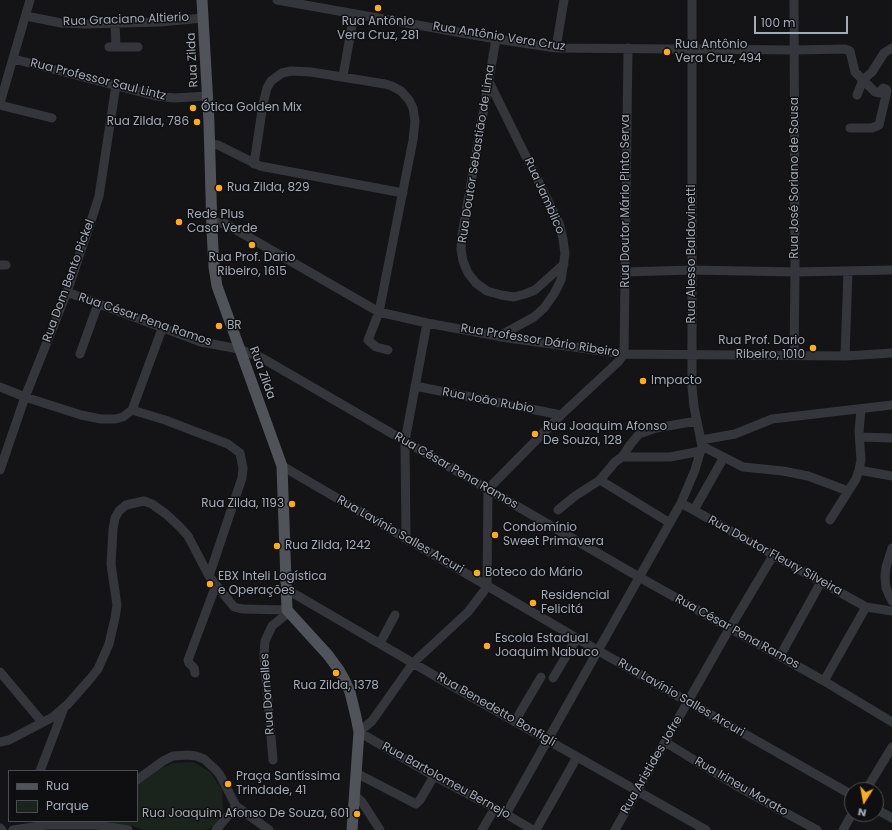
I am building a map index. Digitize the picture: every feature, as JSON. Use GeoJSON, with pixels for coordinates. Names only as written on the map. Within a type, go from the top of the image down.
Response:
{"type":"FeatureCollection","features":[{"type":"Feature","properties":{"kind":"main road","name":"Rua Zilda"},"geometry":{"type":"LineString","coordinates":[[202,0],[210,144],[214,268],[217,286],[282,466],[288,611]]}},
{"type":"Feature","properties":{"kind":"main road"},"geometry":{"type":"LineString","coordinates":[[288,611],[328,655],[345,681],[350,692],[359,732],[352,830]]}},
{"type":"Feature","properties":{"kind":"street"},"geometry":{"type":"LineString","coordinates":[[30,0],[0,104],[52,118]]}},
{"type":"Feature","properties":{"kind":"street","name":"Rua Antônio Vera Cruz"},"geometry":{"type":"LineString","coordinates":[[277,0],[496,39],[556,48],[845,49],[850,51],[856,72],[863,80]]}},
{"type":"Feature","properties":{"kind":"street"},"geometry":{"type":"LineString","coordinates":[[556,48],[564,0]]}},
{"type":"Feature","properties":{"kind":"street","name":"Rua Alesso Baldovinetti"},"geometry":{"type":"LineString","coordinates":[[692,0],[692,387],[701,446]]}},
{"type":"Feature","properties":{"kind":"street","name":"Rua José Soriano de Sousa"},"geometry":{"type":"LineString","coordinates":[[794,0],[794,355]]}},
{"type":"Feature","properties":{"kind":"street"},"geometry":{"type":"LineString","coordinates":[[343,76],[354,14]]}},
{"type":"Feature","properties":{"kind":"street","name":"Rua Graciano Altierio"},"geometry":{"type":"LineString","coordinates":[[26,16],[61,23],[160,22],[204,18]]}},
{"type":"Feature","properties":{"kind":"street"},"geometry":{"type":"LineString","coordinates":[[115,23],[113,47],[138,48]]}},
{"type":"Feature","properties":{"kind":"street","name":"Rua Doutor Sebastião de Lima"},"geometry":{"type":"LineString","coordinates":[[496,39],[462,235],[461,249],[463,260],[468,273],[476,283],[487,291],[514,297],[535,290],[564,264]]}},
{"type":"Feature","properties":{"kind":"street","name":"Rua Doutor Mário Pinto Serva"},"geometry":{"type":"LineString","coordinates":[[624,354],[628,48]]}},
{"type":"Feature","properties":{"kind":"street"},"geometry":{"type":"LineString","coordinates":[[857,95],[863,80],[872,72],[884,53],[892,48]]}},
{"type":"Feature","properties":{"kind":"street","name":"Rua Professor Saul Lintz"},"geometry":{"type":"LineString","coordinates":[[14,59],[165,98],[207,96]]}},
{"type":"Feature","properties":{"kind":"street"},"geometry":{"type":"LineString","coordinates":[[254,164],[263,104],[267,88],[271,81],[282,73],[311,72],[343,76],[392,86],[401,91],[409,100],[413,108],[415,130],[380,312],[368,340],[376,347],[388,350]]}},
{"type":"Feature","properties":{"kind":"street"},"geometry":{"type":"LineString","coordinates":[[850,128],[876,127],[881,122],[887,90],[883,88],[877,93],[863,80]]}},
{"type":"Feature","properties":{"kind":"street","name":"Rua Jamblico"},"geometry":{"type":"LineString","coordinates":[[489,82],[559,223],[563,239],[564,264],[561,280],[554,294],[544,308],[534,317],[500,337]]}},
{"type":"Feature","properties":{"kind":"street","name":"Rua Dom Bento Pickel"},"geometry":{"type":"LineString","coordinates":[[0,470],[25,397],[67,292],[99,196],[116,85]]}},
{"type":"Feature","properties":{"kind":"street"},"geometry":{"type":"LineString","coordinates":[[210,144],[218,145],[254,164],[403,193]]}},
{"type":"Feature","properties":{"kind":"street","name":"Rua Professor Dário Ribeiro"},"geometry":{"type":"LineString","coordinates":[[212,221],[226,224],[380,312],[427,323],[500,337],[624,354],[845,356],[892,353]]}},
{"type":"Feature","properties":{"kind":"street"},"geometry":{"type":"LineString","coordinates":[[625,272],[692,270],[795,272],[892,270]]}},
{"type":"Feature","properties":{"kind":"street"},"geometry":{"type":"LineString","coordinates":[[845,356],[848,271]]}},
{"type":"Feature","properties":{"kind":"street","name":"Rua César Pena Ramos"},"geometry":{"type":"LineString","coordinates":[[67,292],[162,329],[201,342],[239,349],[262,358],[892,722]]}},
{"type":"Feature","properties":{"kind":"street"},"geometry":{"type":"LineString","coordinates":[[80,354],[98,304]]}},
{"type":"Feature","properties":{"kind":"street"},"geometry":{"type":"LineString","coordinates":[[406,538],[405,441],[427,323]]}},
{"type":"Feature","properties":{"kind":"street"},"geometry":{"type":"LineString","coordinates":[[0,387],[62,410],[101,419],[119,418],[132,410],[162,329]]}},
{"type":"Feature","properties":{"kind":"street"},"geometry":{"type":"LineString","coordinates":[[359,732],[372,721],[414,662],[468,612],[484,591],[487,585],[488,489],[561,415],[608,372],[624,354]]}},
{"type":"Feature","properties":{"kind":"street","name":"Rua João Rubio"},"geometry":{"type":"LineString","coordinates":[[416,386],[561,415]]}},
{"type":"Feature","properties":{"kind":"street"},"geometry":{"type":"LineString","coordinates":[[622,457],[670,457],[772,419],[892,404]]}},
{"type":"Feature","properties":{"kind":"street"},"geometry":{"type":"LineString","coordinates":[[830,520],[856,480],[859,470],[861,460],[861,409]]}},
{"type":"Feature","properties":{"kind":"street"},"geometry":{"type":"LineString","coordinates":[[132,410],[165,420],[228,444],[240,453],[243,468],[242,478],[210,576]]}},
{"type":"Feature","properties":{"kind":"street"},"geometry":{"type":"LineString","coordinates":[[558,510],[575,496],[600,480],[615,462],[622,457],[640,434],[656,428],[697,421]]}},
{"type":"Feature","properties":{"kind":"street"},"geometry":{"type":"LineString","coordinates":[[860,437],[892,438]]}},
{"type":"Feature","properties":{"kind":"street"},"geometry":{"type":"LineString","coordinates":[[701,446],[743,467],[782,471],[808,476],[848,491]]}},
{"type":"Feature","properties":{"kind":"street"},"geometry":{"type":"LineString","coordinates":[[506,814],[681,503],[701,446]]}},
{"type":"Feature","properties":{"kind":"street"},"geometry":{"type":"LineString","coordinates":[[694,510],[724,457]]}},
{"type":"Feature","properties":{"kind":"street","name":"Rua Lavínio Salles Arcuri"},"geometry":{"type":"LineString","coordinates":[[282,466],[597,650],[844,790]]}},
{"type":"Feature","properties":{"kind":"street"},"geometry":{"type":"LineString","coordinates":[[859,470],[892,476]]}},
{"type":"Feature","properties":{"kind":"street"},"geometry":{"type":"LineString","coordinates":[[600,480],[670,523]]}},
{"type":"Feature","properties":{"kind":"street"},"geometry":{"type":"LineString","coordinates":[[0,742],[9,740],[53,717],[98,669],[109,644],[117,605],[111,564],[113,529],[115,518],[119,511],[126,505],[144,501],[152,504],[166,514],[188,536],[216,585],[237,609],[288,611]]}},
{"type":"Feature","properties":{"kind":"street","name":"Rua Doutor Fleury Silveira"},"geometry":{"type":"LineString","coordinates":[[681,503],[866,607],[892,611]]}},
{"type":"Feature","properties":{"kind":"street"},"geometry":{"type":"LineString","coordinates":[[892,548],[886,567],[885,576],[886,588],[892,601]]}},
{"type":"Feature","properties":{"kind":"street","name":"Rua Aristides Jofre"},"geometry":{"type":"LineString","coordinates":[[615,830],[774,554]]}},
{"type":"Feature","properties":{"kind":"street"},"geometry":{"type":"LineString","coordinates":[[780,656],[821,582]]}},
{"type":"Feature","properties":{"kind":"street"},"geometry":{"type":"LineString","coordinates":[[195,672],[188,660],[216,585]]}},
{"type":"Feature","properties":{"kind":"street","name":"Rua Benedetto Bonfigli"},"geometry":{"type":"LineString","coordinates":[[286,589],[414,662],[454,687],[706,830]]}},
{"type":"Feature","properties":{"kind":"street"},"geometry":{"type":"LineString","coordinates":[[824,682],[866,607]]}},
{"type":"Feature","properties":{"kind":"street","name":"Rua Dornelles"},"geometry":{"type":"LineString","coordinates":[[273,760],[264,655],[265,641],[272,626],[288,611]]}},
{"type":"Feature","properties":{"kind":"street"},"geometry":{"type":"LineString","coordinates":[[380,643],[395,615]]}},
{"type":"Feature","properties":{"kind":"street"},"geometry":{"type":"LineString","coordinates":[[553,678],[577,638]]}},
{"type":"Feature","properties":{"kind":"street"},"geometry":{"type":"LineString","coordinates":[[0,672],[42,722]]}},
{"type":"Feature","properties":{"kind":"street"},"geometry":{"type":"LineString","coordinates":[[515,721],[541,676]]}},
{"type":"Feature","properties":{"kind":"street"},"geometry":{"type":"LineString","coordinates":[[40,770],[64,707]]}},
{"type":"Feature","properties":{"kind":"street","name":"Rua Bartolomeu Bernejo"},"geometry":{"type":"LineString","coordinates":[[359,732],[434,776],[534,830]]}},
{"type":"Feature","properties":{"kind":"street","name":"Rua Irineu Morato"},"geometry":{"type":"LineString","coordinates":[[665,742],[735,785],[817,830]]}},
{"type":"Feature","properties":{"kind":"street"},"geometry":{"type":"LineString","coordinates":[[871,782],[892,747]]}},
{"type":"Feature","properties":{"kind":"street"},"geometry":{"type":"LineString","coordinates":[[141,778],[163,761],[173,756],[188,755],[200,757],[209,763],[220,775],[236,806],[269,830]]}},
{"type":"Feature","properties":{"kind":"street"},"geometry":{"type":"LineString","coordinates":[[534,830],[577,757]]}},
{"type":"Feature","properties":{"kind":"street"},"geometry":{"type":"LineString","coordinates":[[356,773],[416,804],[434,776]]}},
{"type":"Feature","properties":{"kind":"street"},"geometry":{"type":"LineString","coordinates":[[354,795],[362,802],[380,830]]}},
{"type":"Feature","properties":{"kind":"street"},"geometry":{"type":"LineString","coordinates":[[216,830],[236,806]]}},
{"type":"Feature","properties":{"kind":"street"},"geometry":{"type":"LineString","coordinates":[[482,830],[494,808]]}},
{"type":"Feature","properties":{"kind":"street"},"geometry":{"type":"LineString","coordinates":[[13,830],[60,822]]}},
{"type":"Feature","properties":{"kind":"street"},"geometry":{"type":"LineString","coordinates":[[48,825],[95,823],[123,830]]}},
{"type":"Feature","properties":{"kind":"green space"},"geometry":{"type":"Polygon","coordinates":[[[193,762],[210,772],[222,790],[223,811],[215,825],[207,830],[145,830],[102,822],[138,822],[138,785],[158,770],[173,763],[193,762]]]}},
{"type":"Feature","properties":{"kind":"place","name":"Rua Antônio Vera Cruz, 281"},"geometry":{"type":"Point","coordinates":[378,8]}},
{"type":"Feature","properties":{"kind":"place","name":"Rua Antônio Vera Cruz, 494"},"geometry":{"type":"Point","coordinates":[667,52]}},
{"type":"Feature","properties":{"kind":"place","name":"Ótica Golden Mix"},"geometry":{"type":"Point","coordinates":[193,108]}},
{"type":"Feature","properties":{"kind":"place","name":"Rua Zilda, 786"},"geometry":{"type":"Point","coordinates":[197,122]}},
{"type":"Feature","properties":{"kind":"place","name":"Rua Zilda, 829"},"geometry":{"type":"Point","coordinates":[219,188]}},
{"type":"Feature","properties":{"kind":"place","name":"Rede Plus Casa Verde"},"geometry":{"type":"Point","coordinates":[179,222]}},
{"type":"Feature","properties":{"kind":"place","name":"Rua Prof. Dario Ribeiro, 1615"},"geometry":{"type":"Point","coordinates":[252,245]}},
{"type":"Feature","properties":{"kind":"place","name":"BR"},"geometry":{"type":"Point","coordinates":[219,326]}},
{"type":"Feature","properties":{"kind":"place","name":"Rua Prof. Dario Ribeiro, 1010"},"geometry":{"type":"Point","coordinates":[813,348]}},
{"type":"Feature","properties":{"kind":"place","name":"Impacto"},"geometry":{"type":"Point","coordinates":[643,381]}},
{"type":"Feature","properties":{"kind":"place","name":"Rua Joaquim Afonso De Souza, 128"},"geometry":{"type":"Point","coordinates":[535,434]}},
{"type":"Feature","properties":{"kind":"place","name":"Rua Zilda, 1193"},"geometry":{"type":"Point","coordinates":[292,504]}},
{"type":"Feature","properties":{"kind":"place","name":"Condomínio Sweet Primavera"},"geometry":{"type":"Point","coordinates":[495,535]}},
{"type":"Feature","properties":{"kind":"place","name":"Rua Zilda, 1242"},"geometry":{"type":"Point","coordinates":[277,546]}},
{"type":"Feature","properties":{"kind":"place","name":"Boteco do Mário"},"geometry":{"type":"Point","coordinates":[477,573]}},
{"type":"Feature","properties":{"kind":"place","name":"EBX Inteli Logística e Operações"},"geometry":{"type":"Point","coordinates":[210,584]}},
{"type":"Feature","properties":{"kind":"place","name":"Residencial Felicitá"},"geometry":{"type":"Point","coordinates":[533,603]}},
{"type":"Feature","properties":{"kind":"place","name":"Escola Estadual Joaquim Nabuco"},"geometry":{"type":"Point","coordinates":[487,646]}},
{"type":"Feature","properties":{"kind":"place","name":"Rua Zilda, 1378"},"geometry":{"type":"Point","coordinates":[336,673]}},
{"type":"Feature","properties":{"kind":"place","name":"Praça Santíssima Trindade, 41"},"geometry":{"type":"Point","coordinates":[228,784]}},
{"type":"Feature","properties":{"kind":"place","name":"Rua Joaquim Afonso De Souza, 601"},"geometry":{"type":"Point","coordinates":[357,814]}}]}
